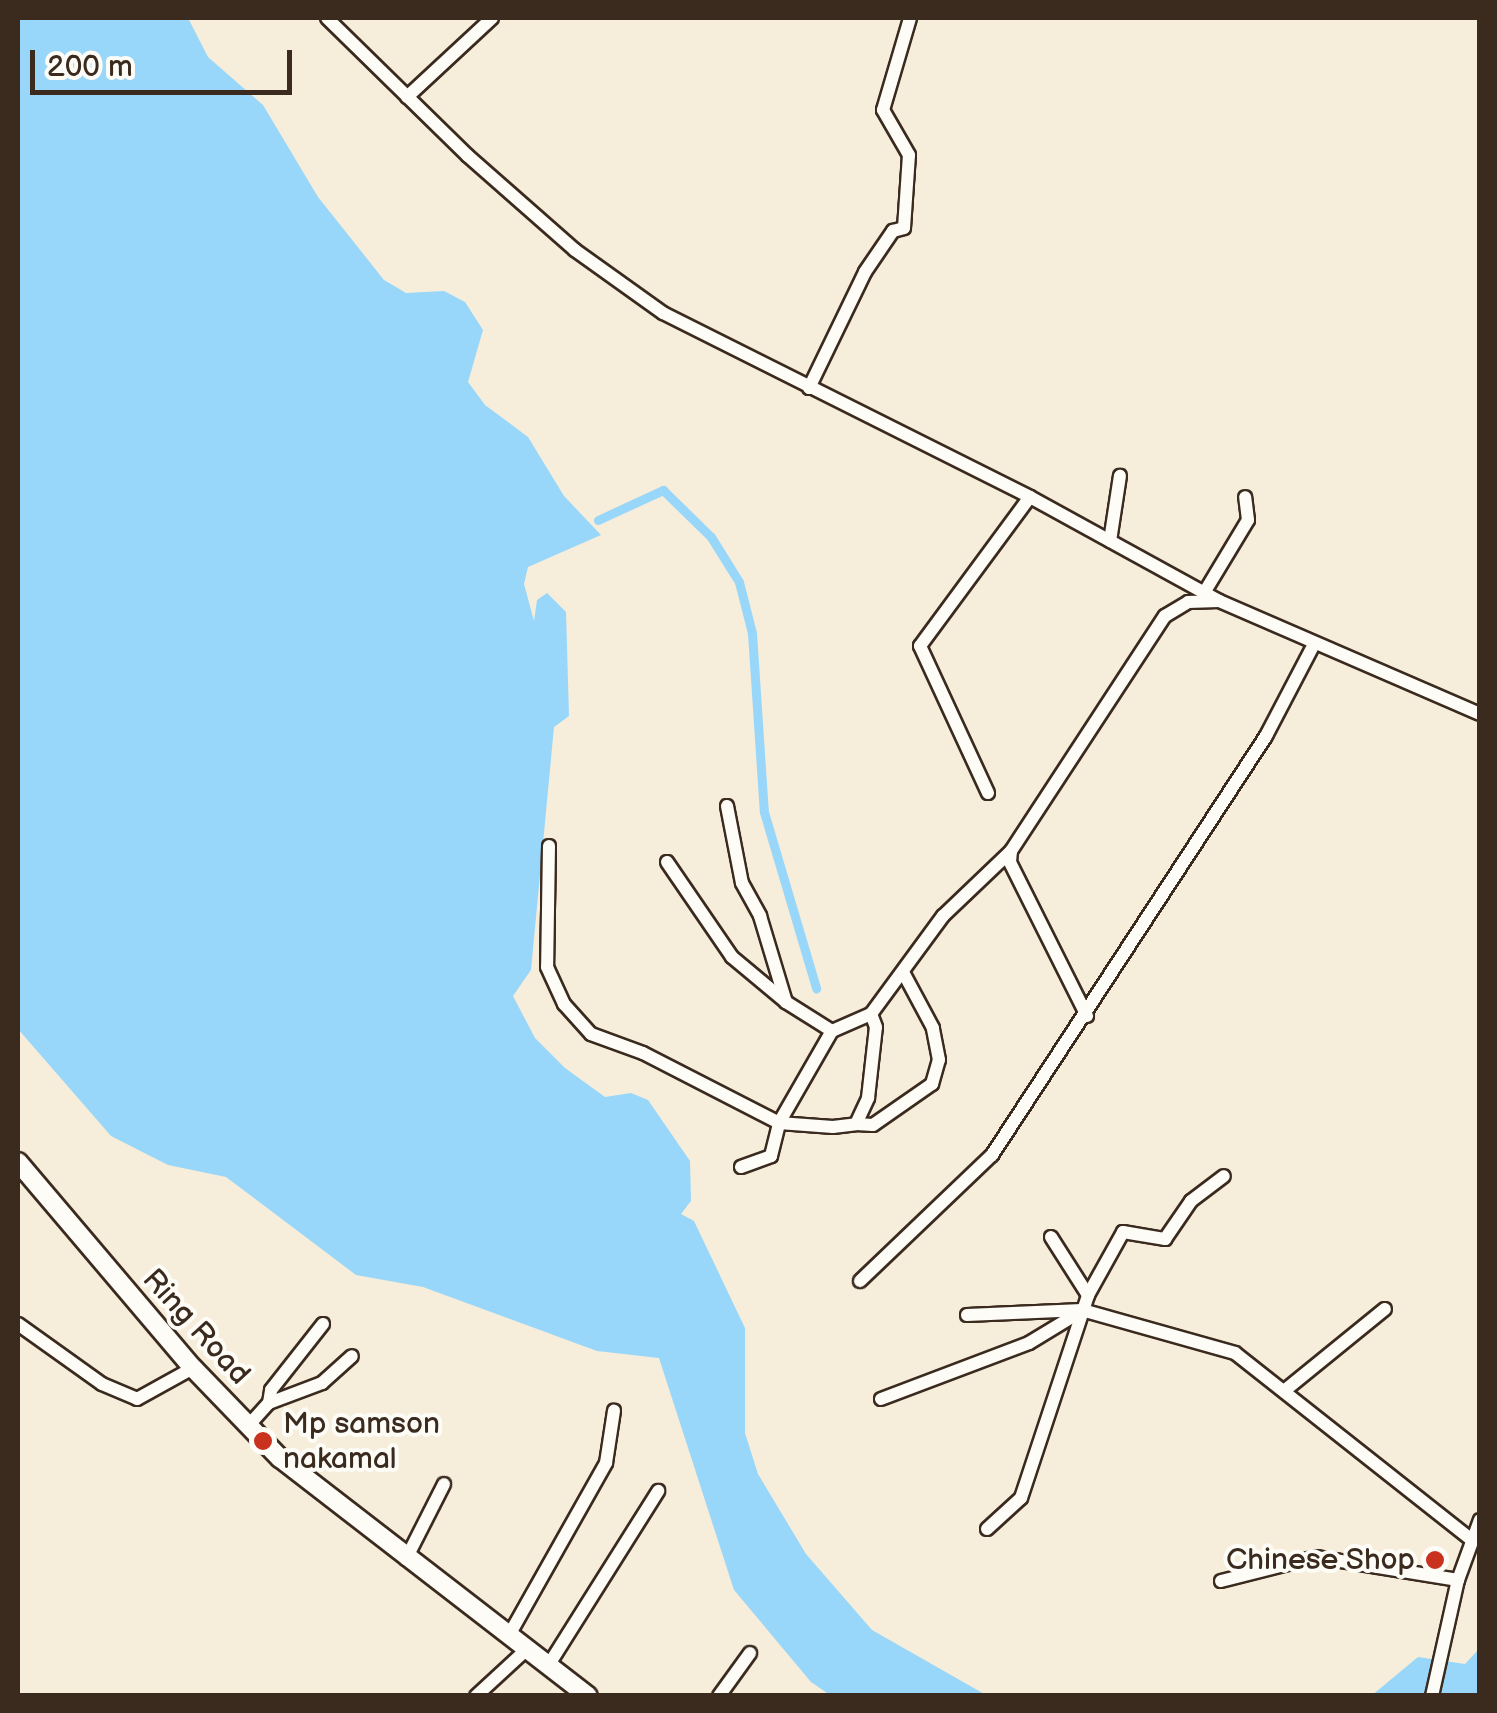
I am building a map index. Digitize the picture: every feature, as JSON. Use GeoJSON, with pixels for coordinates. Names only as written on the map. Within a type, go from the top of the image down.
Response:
{"type":"FeatureCollection","features":[{"type":"Feature","properties":{"kind":"main road","name":"Ring Road"},"geometry":{"type":"LineString","coordinates":[[18,1162],[193,1368],[248,1426],[323,1495],[588,1696]]}},
{"type":"Feature","properties":{"kind":"street"},"geometry":{"type":"LineString","coordinates":[[408,97],[492,18]]}},
{"type":"Feature","properties":{"kind":"street"},"geometry":{"type":"LineString","coordinates":[[810,388],[865,272],[894,231],[904,228],[909,155],[883,110],[900,70],[910,18]]}},
{"type":"Feature","properties":{"kind":"street"},"geometry":{"type":"LineString","coordinates":[[334,19],[408,97],[575,250],[664,313],[1030,497],[1219,601],[1480,714]]}},
{"type":"Feature","properties":{"kind":"street"},"geometry":{"type":"LineString","coordinates":[[1110,540],[1120,476]]}},
{"type":"Feature","properties":{"kind":"street"},"geometry":{"type":"LineString","coordinates":[[988,793],[920,646],[1030,497]]}},
{"type":"Feature","properties":{"kind":"street"},"geometry":{"type":"LineString","coordinates":[[1204,593],[1248,520],[1245,497]]}},
{"type":"Feature","properties":{"kind":"street"},"geometry":{"type":"LineString","coordinates":[[741,1167],[771,1156],[779,1123],[832,1031],[870,1014],[904,974],[943,916],[1011,851],[1165,616],[1188,602],[1219,601]]}},
{"type":"Feature","properties":{"kind":"street"},"geometry":{"type":"LineString","coordinates":[[860,1281],[992,1155],[1088,1016],[1266,736],[1291,678],[1314,644]]}},
{"type":"Feature","properties":{"kind":"street"},"geometry":{"type":"LineString","coordinates":[[727,806],[742,883],[760,916],[786,1002]]}},
{"type":"Feature","properties":{"kind":"street"},"geometry":{"type":"LineString","coordinates":[[549,846],[547,967],[564,1004],[602,1042],[643,1052],[779,1123],[874,1125],[932,1084],[939,1060],[933,1028],[904,974]]}},
{"type":"Feature","properties":{"kind":"street"},"geometry":{"type":"LineString","coordinates":[[1011,851],[1010,862],[1088,1016]]}},
{"type":"Feature","properties":{"kind":"street"},"geometry":{"type":"LineString","coordinates":[[667,862],[732,957],[786,1002],[832,1031]]}},
{"type":"Feature","properties":{"kind":"street"},"geometry":{"type":"LineString","coordinates":[[856,1124],[868,1098],[875,1051],[870,1014]]}},
{"type":"Feature","properties":{"kind":"street"},"geometry":{"type":"LineString","coordinates":[[987,1529],[1022,1498],[1082,1310],[1123,1232],[1165,1239],[1191,1201],[1224,1176]]}},
{"type":"Feature","properties":{"kind":"street"},"geometry":{"type":"LineString","coordinates":[[1052,1236],[1088,1296]]}},
{"type":"Feature","properties":{"kind":"street"},"geometry":{"type":"LineString","coordinates":[[1284,1392],[1385,1309]]}},
{"type":"Feature","properties":{"kind":"street"},"geometry":{"type":"LineString","coordinates":[[882,1399],[1029,1343],[1082,1310]]}},
{"type":"Feature","properties":{"kind":"street"},"geometry":{"type":"LineString","coordinates":[[967,1315],[1082,1310],[1235,1352],[1473,1541]]}},
{"type":"Feature","properties":{"kind":"street"},"geometry":{"type":"LineString","coordinates":[[18,1324],[102,1384],[137,1399],[193,1368]]}},
{"type":"Feature","properties":{"kind":"street"},"geometry":{"type":"LineString","coordinates":[[269,1403],[271,1390],[323,1324]]}},
{"type":"Feature","properties":{"kind":"street"},"geometry":{"type":"LineString","coordinates":[[248,1426],[269,1403],[322,1383],[352,1356]]}},
{"type":"Feature","properties":{"kind":"street"},"geometry":{"type":"LineString","coordinates":[[508,1637],[606,1463],[614,1411]]}},
{"type":"Feature","properties":{"kind":"street"},"geometry":{"type":"LineString","coordinates":[[406,1559],[444,1484]]}},
{"type":"Feature","properties":{"kind":"street"},"geometry":{"type":"LineString","coordinates":[[548,1666],[658,1491]]}},
{"type":"Feature","properties":{"kind":"street"},"geometry":{"type":"LineString","coordinates":[[1432,1696],[1458,1580],[1480,1520]]}},
{"type":"Feature","properties":{"kind":"street"},"geometry":{"type":"LineString","coordinates":[[1221,1581],[1316,1557],[1458,1580]]}},
{"type":"Feature","properties":{"kind":"street"},"geometry":{"type":"LineString","coordinates":[[476,1696],[526,1650]]}},
{"type":"Feature","properties":{"kind":"street"},"geometry":{"type":"LineString","coordinates":[[720,1696],[750,1652]]}},
{"type":"Feature","properties":{"kind":"water"},"geometry":{"type":"Polygon","coordinates":[[[18,18],[188,18],[208,57],[263,105],[318,197],[384,280],[406,293],[444,291],[465,302],[483,330],[468,382],[485,405],[528,437],[564,496],[601,535],[528,567],[524,584],[534,621],[537,600],[547,593],[566,612],[569,716],[554,727],[531,970],[513,996],[535,1038],[565,1068],[605,1097],[631,1093],[648,1100],[690,1161],[691,1201],[681,1214],[694,1221],[745,1328],[745,1433],[758,1474],[806,1554],[872,1630],[986,1695],[830,1695],[811,1682],[734,1590],[659,1358],[597,1351],[423,1287],[356,1275],[226,1177],[168,1165],[111,1136],[18,1029],[18,18]]]}},
{"type":"Feature","properties":{"kind":"water"},"geometry":{"type":"Polygon","coordinates":[[[1479,1649],[1479,1695],[1371,1696],[1418,1657],[1465,1664],[1479,1649]]]}},
{"type":"Feature","properties":{"kind":"waterway"},"geometry":{"type":"LineString","coordinates":[[598,520],[663,490],[711,537],[739,582],[752,633],[764,812],[816,988]]}},
{"type":"Feature","properties":{"kind":"place","name":"Mp samson nakamal"},"geometry":{"type":"Point","coordinates":[263,1441]}},
{"type":"Feature","properties":{"kind":"place","name":"Chinese Shop"},"geometry":{"type":"Point","coordinates":[1435,1560]}}]}
